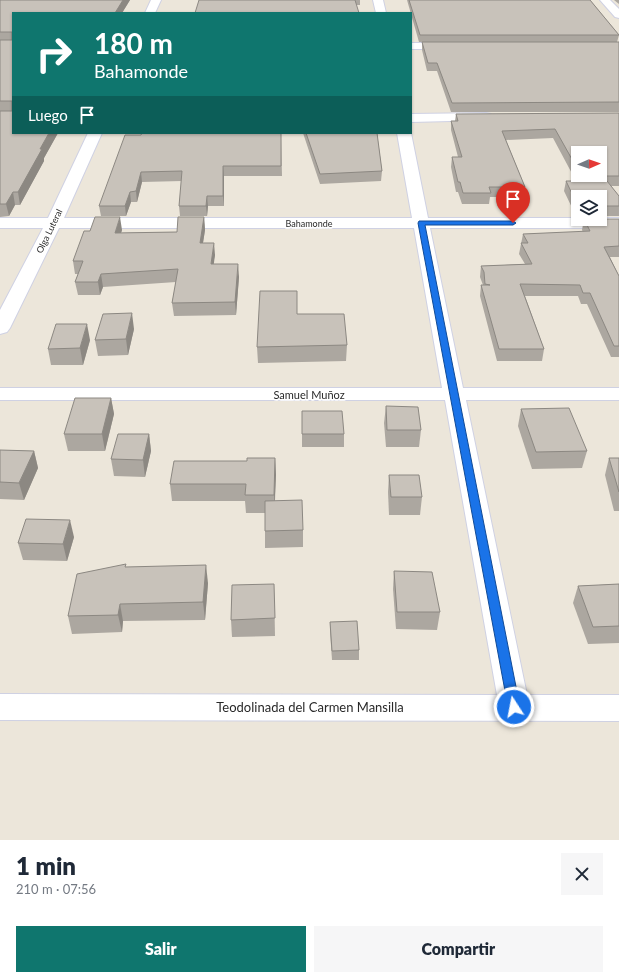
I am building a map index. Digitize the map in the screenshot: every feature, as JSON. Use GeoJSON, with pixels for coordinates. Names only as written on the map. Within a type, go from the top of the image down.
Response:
{"type":"FeatureCollection","features":[{"type":"Feature","properties":{"kind":"street"},"geometry":{"type":"LineString","coordinates":[[150,12],[156,0]]}},
{"type":"Feature","properties":{"kind":"street"},"geometry":{"type":"LineString","coordinates":[[378,0],[381,12]]}},
{"type":"Feature","properties":{"kind":"street"},"geometry":{"type":"LineString","coordinates":[[605,0],[619,15]]}},
{"type":"Feature","properties":{"kind":"street"},"geometry":{"type":"LineString","coordinates":[[412,46],[465,46]]}},
{"type":"Feature","properties":{"kind":"street"},"geometry":{"type":"LineString","coordinates":[[412,118],[496,117]]}},
{"type":"Feature","properties":{"kind":"street","name":"Olga Luteral"},"geometry":{"type":"LineString","coordinates":[[0,328],[53,224],[95,134]]}},
{"type":"Feature","properties":{"kind":"street"},"geometry":{"type":"LineString","coordinates":[[404,134],[514,707]]}},
{"type":"Feature","properties":{"kind":"street","name":"Bahamonde"},"geometry":{"type":"LineString","coordinates":[[0,223],[619,223]]}},
{"type":"Feature","properties":{"kind":"street","name":"Samuel Muñoz"},"geometry":{"type":"LineString","coordinates":[[0,394],[619,394]]}},
{"type":"Feature","properties":{"kind":"street","name":"Teodolinada del Carmen Mansilla"},"geometry":{"type":"LineString","coordinates":[[0,707],[619,708]]}},
{"type":"Feature","properties":{"kind":"building"},"geometry":{"type":"Polygon","coordinates":[[[0,0],[123,0],[116,12],[12,12],[12,32],[0,32],[0,0]]]}},
{"type":"Feature","properties":{"kind":"building"},"geometry":{"type":"Polygon","coordinates":[[[199,0],[355,0],[359,12],[195,12],[199,0]]]}},
{"type":"Feature","properties":{"kind":"building"},"geometry":{"type":"Polygon","coordinates":[[[409,0],[590,0],[619,35],[420,35],[409,0]]]}},
{"type":"Feature","properties":{"kind":"building"},"geometry":{"type":"Polygon","coordinates":[[[0,40],[12,40],[12,101],[0,101],[0,40]]]}},
{"type":"Feature","properties":{"kind":"building"},"geometry":{"type":"Polygon","coordinates":[[[422,42],[619,42],[619,102],[452,103],[437,63],[428,63],[422,42]]]}},
{"type":"Feature","properties":{"kind":"building"},"geometry":{"type":"Polygon","coordinates":[[[0,111],[12,111],[12,134],[48,134],[40,149],[42,149],[18,192],[13,192],[6,204],[0,204],[0,111]]]}},
{"type":"Feature","properties":{"kind":"building"},"geometry":{"type":"Polygon","coordinates":[[[619,113],[619,176],[607,176],[607,146],[571,146],[571,158],[555,129],[502,131],[525,187],[489,187],[491,193],[463,193],[460,182],[458,182],[452,157],[462,157],[451,121],[458,121],[456,114],[619,113]]]}},
{"type":"Feature","properties":{"kind":"building"},"geometry":{"type":"Polygon","coordinates":[[[281,134],[281,166],[223,166],[223,196],[207,196],[206,206],[179,206],[182,171],[141,172],[136,191],[130,192],[125,206],[99,206],[125,135],[281,134]]]}},
{"type":"Feature","properties":{"kind":"building"},"geometry":{"type":"Polygon","coordinates":[[[306,134],[377,134],[382,171],[320,174],[306,134]]]}},
{"type":"Feature","properties":{"kind":"building"},"geometry":{"type":"Polygon","coordinates":[[[566,181],[607,181],[619,196],[619,206],[607,206],[607,190],[571,190],[571,191],[566,181]]]}},
{"type":"Feature","properties":{"kind":"building"},"geometry":{"type":"Polygon","coordinates":[[[95,217],[120,217],[115,233],[177,232],[178,217],[204,217],[200,243],[214,243],[211,264],[238,264],[235,302],[172,303],[178,269],[101,274],[98,282],[75,282],[83,261],[73,261],[84,231],[90,231],[95,217]]]}},
{"type":"Feature","properties":{"kind":"building"},"geometry":{"type":"Polygon","coordinates":[[[607,219],[619,219],[619,246],[604,247],[619,276],[619,346],[614,346],[590,293],[583,293],[580,285],[520,284],[544,349],[499,349],[481,285],[490,285],[485,284],[484,272],[481,266],[532,264],[521,243],[528,243],[523,234],[590,231],[588,226],[607,226],[607,219]]]}},
{"type":"Feature","properties":{"kind":"building"},"geometry":{"type":"Polygon","coordinates":[[[260,291],[297,291],[297,314],[344,314],[347,345],[257,347],[260,291]]]}},
{"type":"Feature","properties":{"kind":"building"},"geometry":{"type":"Polygon","coordinates":[[[132,313],[126,339],[95,340],[103,314],[132,313]]]}},
{"type":"Feature","properties":{"kind":"building"},"geometry":{"type":"Polygon","coordinates":[[[56,324],[87,324],[80,348],[48,349],[56,324]]]}},
{"type":"Feature","properties":{"kind":"building"},"geometry":{"type":"Polygon","coordinates":[[[75,398],[111,398],[102,434],[64,434],[75,398]]]}},
{"type":"Feature","properties":{"kind":"building"},"geometry":{"type":"Polygon","coordinates":[[[386,406],[418,407],[421,430],[387,430],[386,406]]]}},
{"type":"Feature","properties":{"kind":"building"},"geometry":{"type":"Polygon","coordinates":[[[569,408],[587,451],[536,452],[521,409],[569,408]]]}},
{"type":"Feature","properties":{"kind":"building"},"geometry":{"type":"Polygon","coordinates":[[[302,411],[342,411],[344,434],[302,434],[302,411]]]}},
{"type":"Feature","properties":{"kind":"building"},"geometry":{"type":"Polygon","coordinates":[[[118,434],[149,434],[143,460],[111,459],[118,434]]]}},
{"type":"Feature","properties":{"kind":"building"},"geometry":{"type":"Polygon","coordinates":[[[0,450],[34,451],[19,483],[0,482],[0,450]]]}},
{"type":"Feature","properties":{"kind":"building"},"geometry":{"type":"Polygon","coordinates":[[[247,458],[275,458],[274,495],[245,495],[246,484],[170,484],[174,461],[247,461],[247,458]]]}},
{"type":"Feature","properties":{"kind":"building"},"geometry":{"type":"Polygon","coordinates":[[[609,458],[619,458],[619,492],[609,458]]]}},
{"type":"Feature","properties":{"kind":"building"},"geometry":{"type":"Polygon","coordinates":[[[389,475],[419,475],[422,497],[391,497],[389,475]]]}},
{"type":"Feature","properties":{"kind":"building"},"geometry":{"type":"Polygon","coordinates":[[[302,500],[303,530],[265,531],[265,501],[302,500]]]}},
{"type":"Feature","properties":{"kind":"building"},"geometry":{"type":"Polygon","coordinates":[[[26,519],[70,520],[63,544],[18,543],[26,519]]]}},
{"type":"Feature","properties":{"kind":"building"},"geometry":{"type":"Polygon","coordinates":[[[126,564],[125,567],[206,565],[203,602],[120,604],[118,615],[68,616],[77,574],[126,564]]]}},
{"type":"Feature","properties":{"kind":"building"},"geometry":{"type":"Polygon","coordinates":[[[394,571],[432,572],[440,612],[397,612],[394,571]]]}},
{"type":"Feature","properties":{"kind":"building"},"geometry":{"type":"Polygon","coordinates":[[[274,584],[275,618],[231,620],[232,585],[274,584]]]}},
{"type":"Feature","properties":{"kind":"building"},"geometry":{"type":"Polygon","coordinates":[[[619,584],[619,626],[593,627],[578,586],[619,584]]]}},
{"type":"Feature","properties":{"kind":"building"},"geometry":{"type":"Polygon","coordinates":[[[357,621],[359,650],[332,651],[330,622],[357,621]]]}},
{"type":"Feature","properties":{"kind":"route"},"geometry":{"type":"LineString","coordinates":[[513,223],[421,223],[514,707]]}}]}
